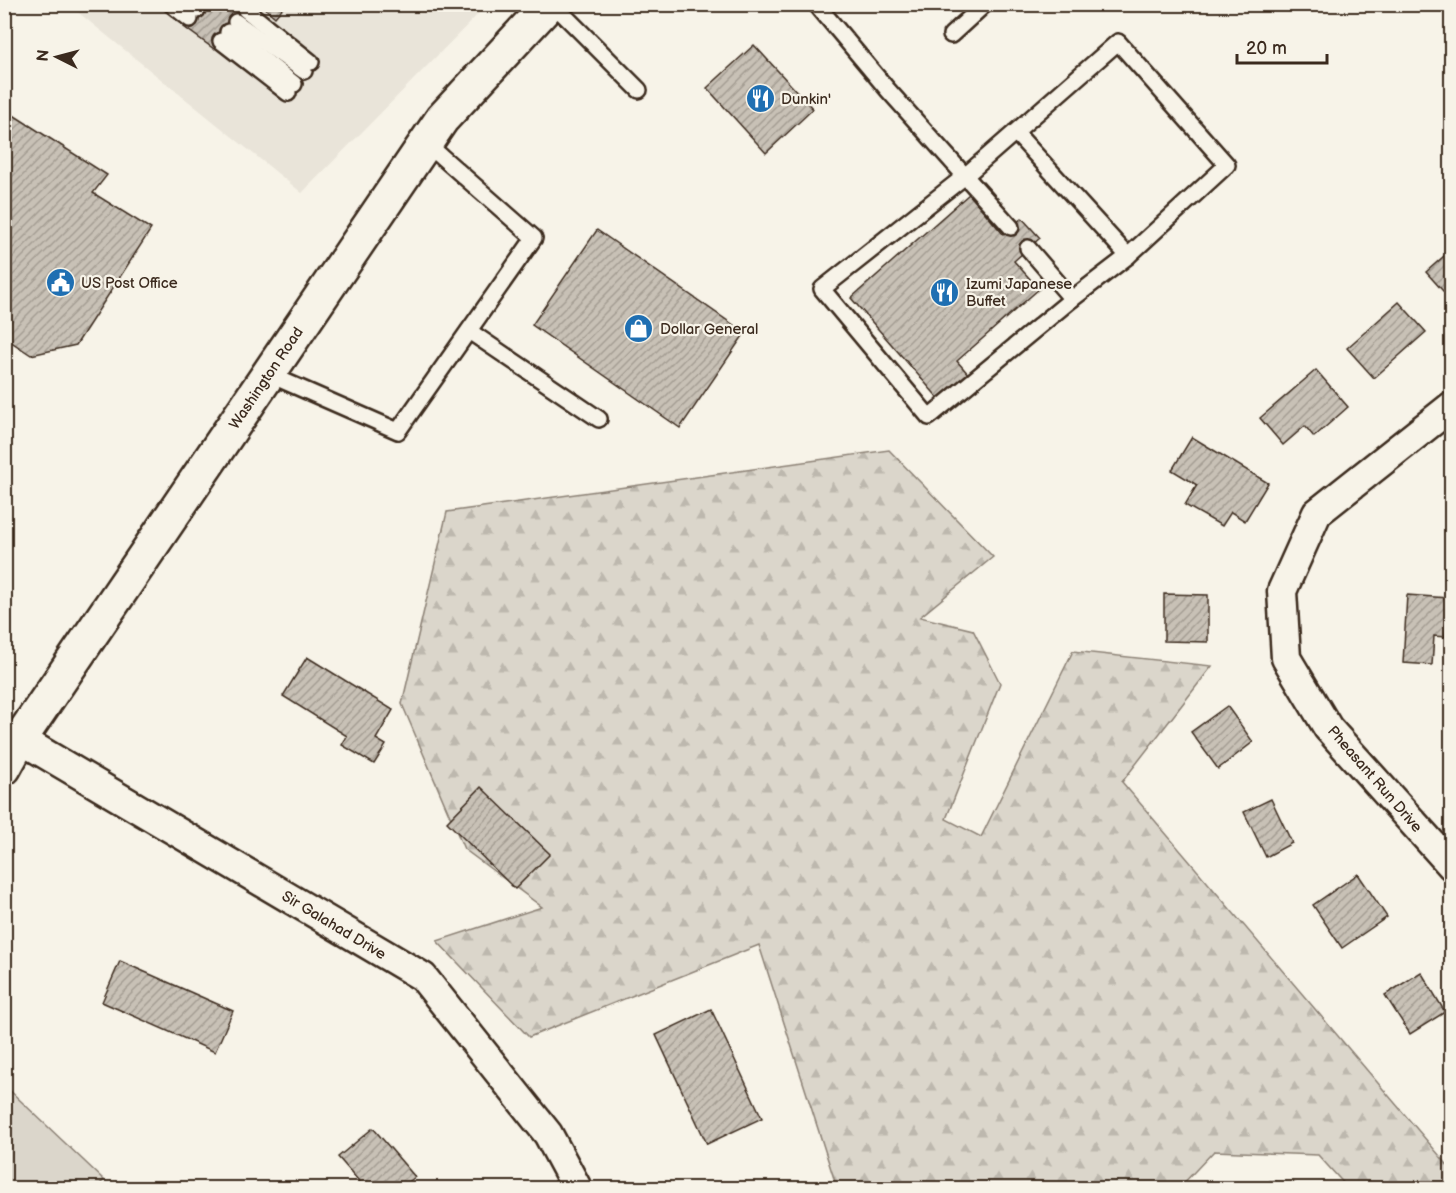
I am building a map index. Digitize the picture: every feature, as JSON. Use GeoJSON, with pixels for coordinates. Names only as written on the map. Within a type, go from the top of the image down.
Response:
{"type":"FeatureCollection","features":[{"type":"Feature","properties":{"kind":"main road","name":"Washington Road"},"geometry":{"type":"LineString","coordinates":[[4,768],[20,739],[442,119],[551,4]]}},
{"type":"Feature","properties":{"kind":"street","name":"Pheasant Run Drive"},"geometry":{"type":"LineString","coordinates":[[1452,406],[1317,513],[1282,591],[1286,658],[1328,728],[1452,866]]}},
{"type":"Feature","properties":{"kind":"street","name":"Sir Galahad Drive"},"geometry":{"type":"LineString","coordinates":[[20,739],[423,977],[548,1134],[577,1188]]}},
{"type":"Feature","properties":{"kind":"lane"},"geometry":{"type":"LineString","coordinates":[[171,4],[192,11]]}},
{"type":"Feature","properties":{"kind":"lane"},"geometry":{"type":"LineString","coordinates":[[551,4],[639,90]]}},
{"type":"Feature","properties":{"kind":"lane"},"geometry":{"type":"LineString","coordinates":[[816,4],[888,90],[1011,227]]}},
{"type":"Feature","properties":{"kind":"lane"},"geometry":{"type":"LineString","coordinates":[[951,35],[983,4]]}},
{"type":"Feature","properties":{"kind":"lane"},"geometry":{"type":"LineString","coordinates":[[299,78],[233,26],[299,78]]}},
{"type":"Feature","properties":{"kind":"lane"},"geometry":{"type":"LineString","coordinates":[[1118,42],[1227,165],[1128,256],[929,417],[822,290],[965,176],[1118,42]]}},
{"type":"Feature","properties":{"kind":"lane"},"geometry":{"type":"LineString","coordinates":[[1015,132],[1128,256]]}},
{"type":"Feature","properties":{"kind":"lane"},"geometry":{"type":"LineString","coordinates":[[268,374],[398,431],[534,238],[426,143]]}},
{"type":"Feature","properties":{"kind":"lane"},"geometry":{"type":"LineString","coordinates":[[1028,248],[1072,299]]}},
{"type":"Feature","properties":{"kind":"lane"},"geometry":{"type":"LineString","coordinates":[[469,331],[599,419]]}},
{"type":"Feature","properties":{"kind":"shaded area"},"geometry":{"type":"Polygon","coordinates":[[[69,5],[487,5],[302,193],[69,5]]]}},
{"type":"Feature","properties":{"kind":"green space"},"geometry":{"type":"Polygon","coordinates":[[[889,450],[993,557],[920,617],[973,630],[1000,683],[946,819],[981,837],[1073,651],[1212,666],[1122,782],[1451,1169],[1451,1188],[1348,1188],[1318,1155],[1214,1151],[1179,1188],[837,1188],[759,945],[529,1037],[437,941],[542,907],[464,849],[402,704],[447,512],[889,450]]]}},
{"type":"Feature","properties":{"kind":"green space"},"geometry":{"type":"Polygon","coordinates":[[[4,1085],[104,1180],[96,1188],[5,1188],[4,1085]]]}},
{"type":"Feature","properties":{"kind":"building"},"geometry":{"type":"Polygon","coordinates":[[[201,4],[250,4],[214,49],[184,27],[201,4]]]}},
{"type":"Feature","properties":{"kind":"building"},"geometry":{"type":"Polygon","coordinates":[[[260,4],[286,4],[275,17],[260,4]]]}},
{"type":"Feature","properties":{"kind":"building","name":"Dunkin'"},"geometry":{"type":"Polygon","coordinates":[[[754,45],[813,109],[766,153],[707,88],[754,45]]]}},
{"type":"Feature","properties":{"kind":"building","name":"US Post Office"},"geometry":{"type":"Polygon","coordinates":[[[4,109],[107,175],[93,193],[151,229],[76,345],[31,355],[4,337],[4,109]]]}},
{"type":"Feature","properties":{"kind":"building","name":"Izumi Japanese Buffet"},"geometry":{"type":"Polygon","coordinates":[[[969,194],[1003,234],[1022,218],[1040,238],[1014,261],[1039,289],[957,361],[969,375],[940,400],[851,298],[969,194]]]}},
{"type":"Feature","properties":{"kind":"building","name":"Dollar General"},"geometry":{"type":"Polygon","coordinates":[[[597,230],[745,333],[680,428],[532,325],[597,230]]]}},
{"type":"Feature","properties":{"kind":"building"},"geometry":{"type":"Polygon","coordinates":[[[1452,249],[1452,301],[1426,272],[1452,249]]]}},
{"type":"Feature","properties":{"kind":"building"},"geometry":{"type":"Polygon","coordinates":[[[1399,302],[1426,332],[1374,378],[1347,348],[1399,302]]]}},
{"type":"Feature","properties":{"kind":"building"},"geometry":{"type":"Polygon","coordinates":[[[1316,370],[1348,407],[1314,437],[1305,426],[1283,445],[1260,418],[1316,370]]]}},
{"type":"Feature","properties":{"kind":"building"},"geometry":{"type":"Polygon","coordinates":[[[1192,437],[1268,483],[1245,521],[1231,512],[1222,526],[1185,505],[1197,485],[1172,470],[1192,437]]]}},
{"type":"Feature","properties":{"kind":"building"},"geometry":{"type":"Polygon","coordinates":[[[1164,594],[1208,595],[1208,642],[1164,641],[1164,594]]]}},
{"type":"Feature","properties":{"kind":"building"},"geometry":{"type":"Polygon","coordinates":[[[1407,595],[1448,598],[1445,637],[1434,636],[1432,665],[1403,663],[1407,595]]]}},
{"type":"Feature","properties":{"kind":"building"},"geometry":{"type":"Polygon","coordinates":[[[307,657],[393,710],[376,739],[386,745],[374,764],[342,745],[347,736],[283,696],[307,657]]]}},
{"type":"Feature","properties":{"kind":"building"},"geometry":{"type":"Polygon","coordinates":[[[1227,706],[1253,742],[1218,769],[1191,732],[1227,706]]]}},
{"type":"Feature","properties":{"kind":"building"},"geometry":{"type":"Polygon","coordinates":[[[481,787],[550,854],[515,889],[447,822],[481,787]]]}},
{"type":"Feature","properties":{"kind":"building"},"geometry":{"type":"Polygon","coordinates":[[[1271,799],[1292,843],[1266,857],[1244,812],[1271,799]]]}},
{"type":"Feature","properties":{"kind":"building"},"geometry":{"type":"Polygon","coordinates":[[[1358,874],[1387,917],[1342,948],[1313,905],[1358,874]]]}},
{"type":"Feature","properties":{"kind":"building"},"geometry":{"type":"Polygon","coordinates":[[[120,961],[233,1011],[215,1052],[102,1002],[120,961]]]}},
{"type":"Feature","properties":{"kind":"building"},"geometry":{"type":"Polygon","coordinates":[[[1421,972],[1445,1012],[1410,1034],[1385,995],[1421,972]]]}},
{"type":"Feature","properties":{"kind":"building"},"geometry":{"type":"Polygon","coordinates":[[[711,1009],[762,1118],[707,1144],[656,1035],[711,1009]]]}},
{"type":"Feature","properties":{"kind":"building"},"geometry":{"type":"Polygon","coordinates":[[[373,1128],[415,1177],[401,1188],[365,1188],[338,1157],[373,1128]]]}},
{"type":"Feature","properties":{"kind":"building"},"geometry":{"type":"Polygon","coordinates":[[[1270,1181],[1295,1184],[1295,1188],[1270,1188],[1270,1181]]]}},
{"type":"Feature","properties":{"kind":"place","name":"Dunkin'"},"geometry":{"type":"Point","coordinates":[760,99]}},
{"type":"Feature","properties":{"kind":"place","name":"US Post Office"},"geometry":{"type":"Point","coordinates":[60,283]}},
{"type":"Feature","properties":{"kind":"place","name":"Izumi Japanese Buffet"},"geometry":{"type":"Point","coordinates":[945,293]}},
{"type":"Feature","properties":{"kind":"place","name":"Dollar General"},"geometry":{"type":"Point","coordinates":[639,329]}}]}
